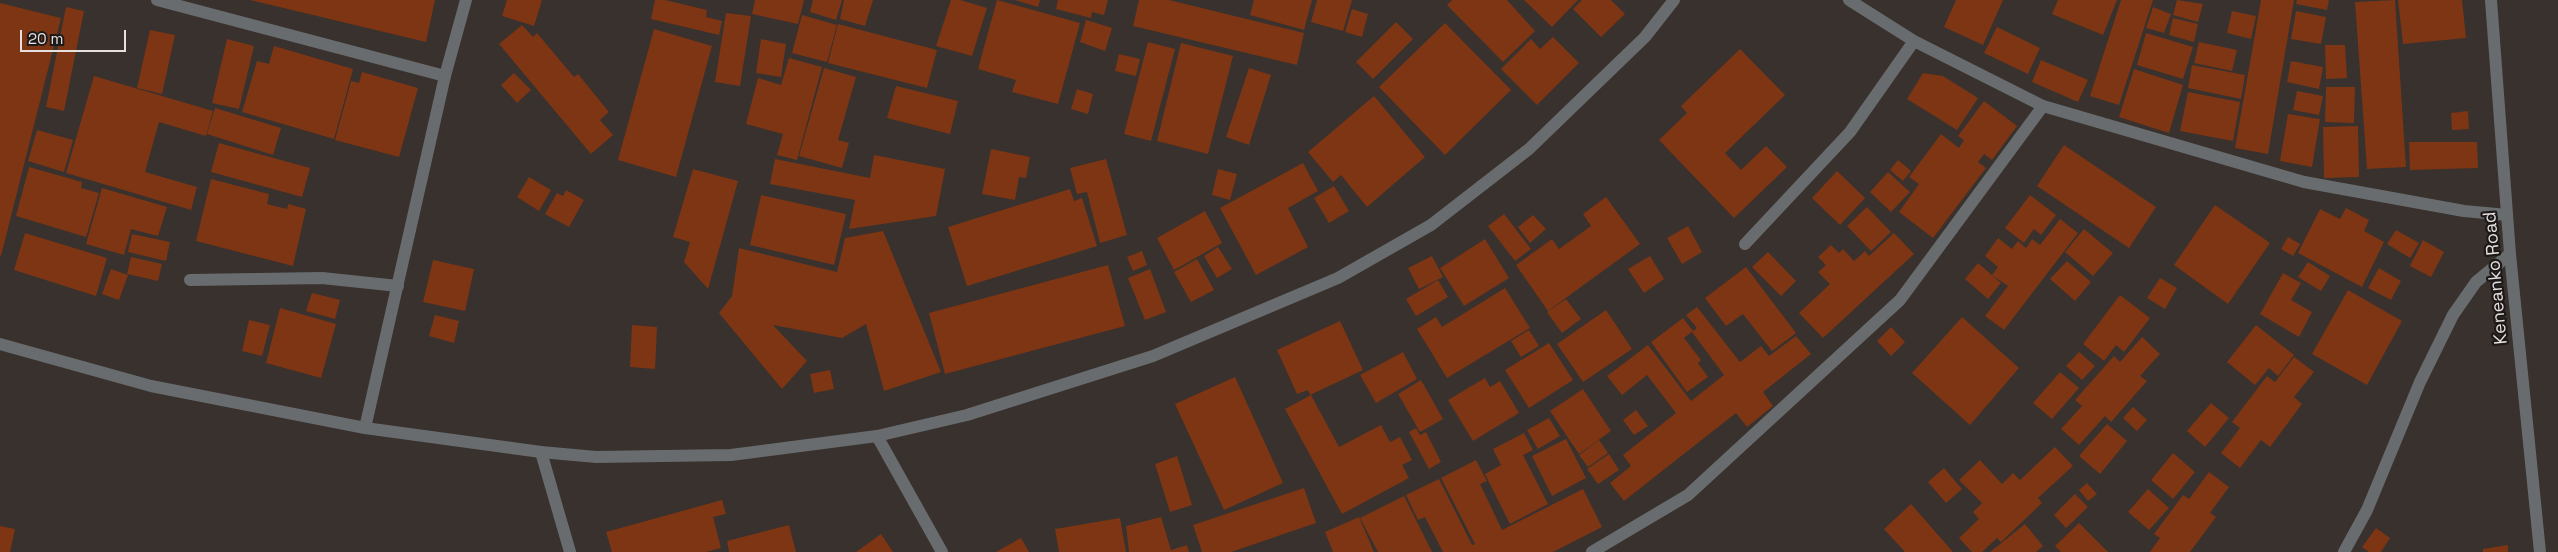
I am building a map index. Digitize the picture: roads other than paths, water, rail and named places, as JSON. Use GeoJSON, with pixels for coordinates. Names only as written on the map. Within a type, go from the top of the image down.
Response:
{"type":"FeatureCollection","features":[{"type":"Feature","properties":{"kind":"street"},"geometry":{"type":"LineString","coordinates":[[157,0],[445,76]]}},
{"type":"Feature","properties":{"kind":"street"},"geometry":{"type":"LineString","coordinates":[[365,428],[445,76],[466,0]]}},
{"type":"Feature","properties":{"kind":"street"},"geometry":{"type":"LineString","coordinates":[[0,344],[151,386],[365,428],[541,452],[596,457],[731,455],[877,436],[967,415],[1153,356],[1338,278],[1431,225],[1529,149],[1645,37],[1674,0]]}},
{"type":"Feature","properties":{"kind":"street"},"geometry":{"type":"LineString","coordinates":[[1849,0],[1914,41],[2043,106],[2304,182],[2464,211],[2507,215]]}},
{"type":"Feature","properties":{"kind":"street","name":"Keneanko Road"},"geometry":{"type":"LineString","coordinates":[[2491,0],[2510,254],[2540,552]]}},
{"type":"Feature","properties":{"kind":"street"},"geometry":{"type":"LineString","coordinates":[[1746,244],[1850,132],[1914,41]]}},
{"type":"Feature","properties":{"kind":"street"},"geometry":{"type":"LineString","coordinates":[[1592,552],[1688,496],[1900,300],[2043,106]]}},
{"type":"Feature","properties":{"kind":"street"},"geometry":{"type":"LineString","coordinates":[[2344,552],[2367,510],[2420,382],[2453,315],[2476,282],[2510,254]]}},
{"type":"Feature","properties":{"kind":"street"},"geometry":{"type":"LineString","coordinates":[[190,280],[322,278],[398,286]]}},
{"type":"Feature","properties":{"kind":"street"},"geometry":{"type":"LineString","coordinates":[[877,436],[942,552]]}},
{"type":"Feature","properties":{"kind":"street"},"geometry":{"type":"LineString","coordinates":[[541,452],[570,552]]}}]}
